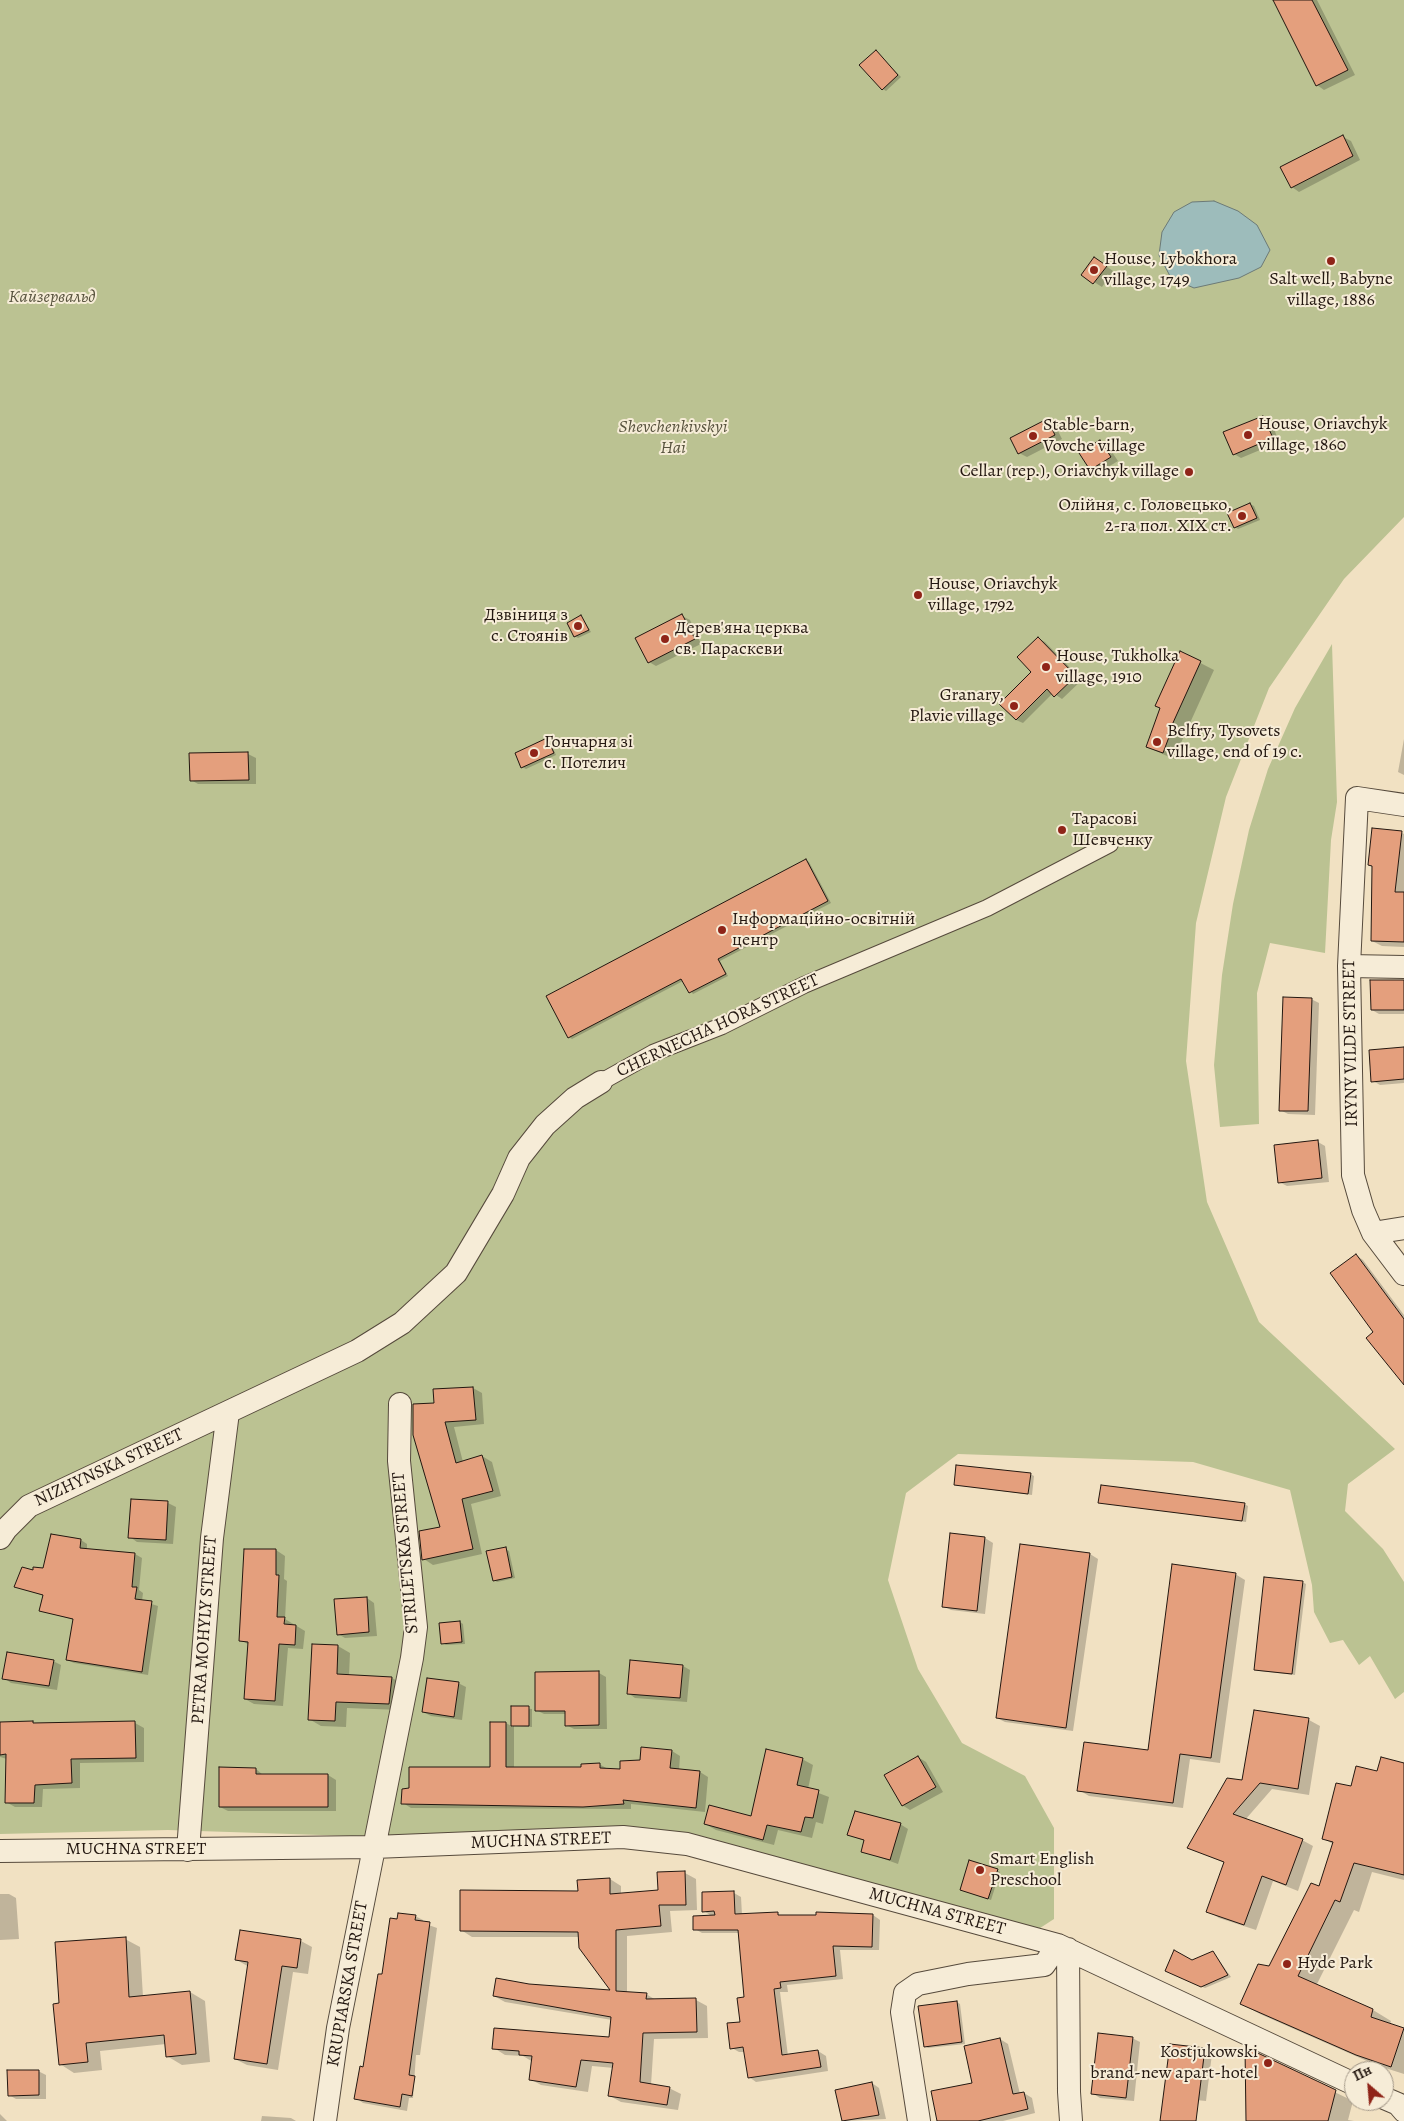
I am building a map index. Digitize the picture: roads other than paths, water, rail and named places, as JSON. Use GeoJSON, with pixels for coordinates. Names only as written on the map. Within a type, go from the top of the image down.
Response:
{"type":"FeatureCollection","features":[{"type":"Feature","properties":{"kind":"street","name":"IRYNY VILDE STREET"},"geometry":{"type":"LineString","coordinates":[[1404,805],[1357,798],[1349,966],[1353,1175],[1362,1210],[1373,1233],[1404,1274]]}},
{"type":"Feature","properties":{"kind":"street","name":"CHERNECHA HORA STREET"},"geometry":{"type":"LineString","coordinates":[[228,1412],[357,1351],[402,1323],[456,1273],[503,1194],[519,1158],[545,1125],[575,1098],[654,1052],[722,1026],[804,985],[987,908],[1110,844]]}},
{"type":"Feature","properties":{"kind":"street"},"geometry":{"type":"LineString","coordinates":[[1349,966],[1404,967]]}},
{"type":"Feature","properties":{"kind":"street"},"geometry":{"type":"LineString","coordinates":[[1373,1233],[1404,1228]]}},
{"type":"Feature","properties":{"kind":"street","name":"STRILETSKA STREET"},"geometry":{"type":"LineString","coordinates":[[374,1847],[412,1658],[416,1627],[399,1461],[400,1404]]}},
{"type":"Feature","properties":{"kind":"street","name":"NIZHYNSKA STREET"},"geometry":{"type":"LineString","coordinates":[[0,1538],[6,1528],[28,1506],[228,1412]]}},
{"type":"Feature","properties":{"kind":"street","name":"PETRA MOHYLY STREET"},"geometry":{"type":"LineString","coordinates":[[188,1850],[212,1538],[228,1412]]}},
{"type":"Feature","properties":{"kind":"street","name":"MUCHNA STREET"},"geometry":{"type":"LineString","coordinates":[[0,1851],[374,1847],[624,1837],[686,1844],[1063,1947],[1344,2079]]}},
{"type":"Feature","properties":{"kind":"street","name":"KRUPIARSKA STREET"},"geometry":{"type":"LineString","coordinates":[[325,2121],[338,2028],[374,1847]]}},
{"type":"Feature","properties":{"kind":"street"},"geometry":{"type":"LineString","coordinates":[[919,2121],[902,2012],[905,1993],[918,1984],[1044,1965],[1063,1947]]}},
{"type":"Feature","properties":{"kind":"street"},"geometry":{"type":"LineString","coordinates":[[1063,1947],[1071,2121]]}},
{"type":"Feature","properties":{"kind":"street"},"geometry":{"type":"LineString","coordinates":[[1394,2102],[1404,2111]]}},
{"type":"Feature","properties":{"kind":"water"},"geometry":{"type":"Polygon","coordinates":[[[1214,201],[1238,211],[1257,225],[1270,250],[1261,267],[1239,278],[1194,288],[1171,278],[1159,255],[1162,232],[1174,212],[1192,202],[1214,201]]]}},
{"type":"Feature","properties":{"kind":"place","name":"Salt well, Babyne village, 1886"},"geometry":{"type":"Point","coordinates":[1331,261]}},
{"type":"Feature","properties":{"kind":"place","name":"House, Lybokhora village, 1749"},"geometry":{"type":"Point","coordinates":[1094,270]}},
{"type":"Feature","properties":{"kind":"place","name":"House, Oriavchyk village, 1860"},"geometry":{"type":"Point","coordinates":[1248,435]}},
{"type":"Feature","properties":{"kind":"place","name":"Stable-barn, Vovche village"},"geometry":{"type":"Point","coordinates":[1033,436]}},
{"type":"Feature","properties":{"kind":"place","name":"Cellar (rep.), Oriavchyk village"},"geometry":{"type":"Point","coordinates":[1189,472]}},
{"type":"Feature","properties":{"kind":"place","name":"Олійня, с. Головецько, 2-га пол. XIX ст."},"geometry":{"type":"Point","coordinates":[1242,516]}},
{"type":"Feature","properties":{"kind":"place","name":"House, Oriavchyk village, 1792"},"geometry":{"type":"Point","coordinates":[918,595]}},
{"type":"Feature","properties":{"kind":"place","name":"Дзвіниця з с. Стоянів"},"geometry":{"type":"Point","coordinates":[578,626]}},
{"type":"Feature","properties":{"kind":"place","name":"Дерев'яна церква св. Параскеви"},"geometry":{"type":"Point","coordinates":[665,639]}},
{"type":"Feature","properties":{"kind":"place","name":"House, Tukholka village, 1910"},"geometry":{"type":"Point","coordinates":[1046,667]}},
{"type":"Feature","properties":{"kind":"place","name":"Granary, Plavie village"},"geometry":{"type":"Point","coordinates":[1014,706]}},
{"type":"Feature","properties":{"kind":"place","name":"Belfry, Tysovets village, end of 19 c."},"geometry":{"type":"Point","coordinates":[1157,742]}},
{"type":"Feature","properties":{"kind":"place","name":"Гончарня зі с. Потелич"},"geometry":{"type":"Point","coordinates":[534,753]}},
{"type":"Feature","properties":{"kind":"place","name":"Тарасові Шевченку"},"geometry":{"type":"Point","coordinates":[1062,830]}},
{"type":"Feature","properties":{"kind":"place","name":"Інформаційно-освітній центр"},"geometry":{"type":"Point","coordinates":[722,930]}},
{"type":"Feature","properties":{"kind":"place","name":"Smart English Preschool"},"geometry":{"type":"Point","coordinates":[980,1870]}},
{"type":"Feature","properties":{"kind":"place","name":"Hyde Park"},"geometry":{"type":"Point","coordinates":[1287,1964]}},
{"type":"Feature","properties":{"kind":"place","name":"Kostjukowski brand-new apart-hotel"},"geometry":{"type":"Point","coordinates":[1268,2063]}},
{"type":"Feature","properties":{"kind":"park label","name":"Кайзервальд"},"geometry":{"type":"Point","coordinates":[52,298]}},
{"type":"Feature","properties":{"kind":"park label","name":"Shevchenkivskyi Hai"},"geometry":{"type":"Point","coordinates":[673,438]}}]}
